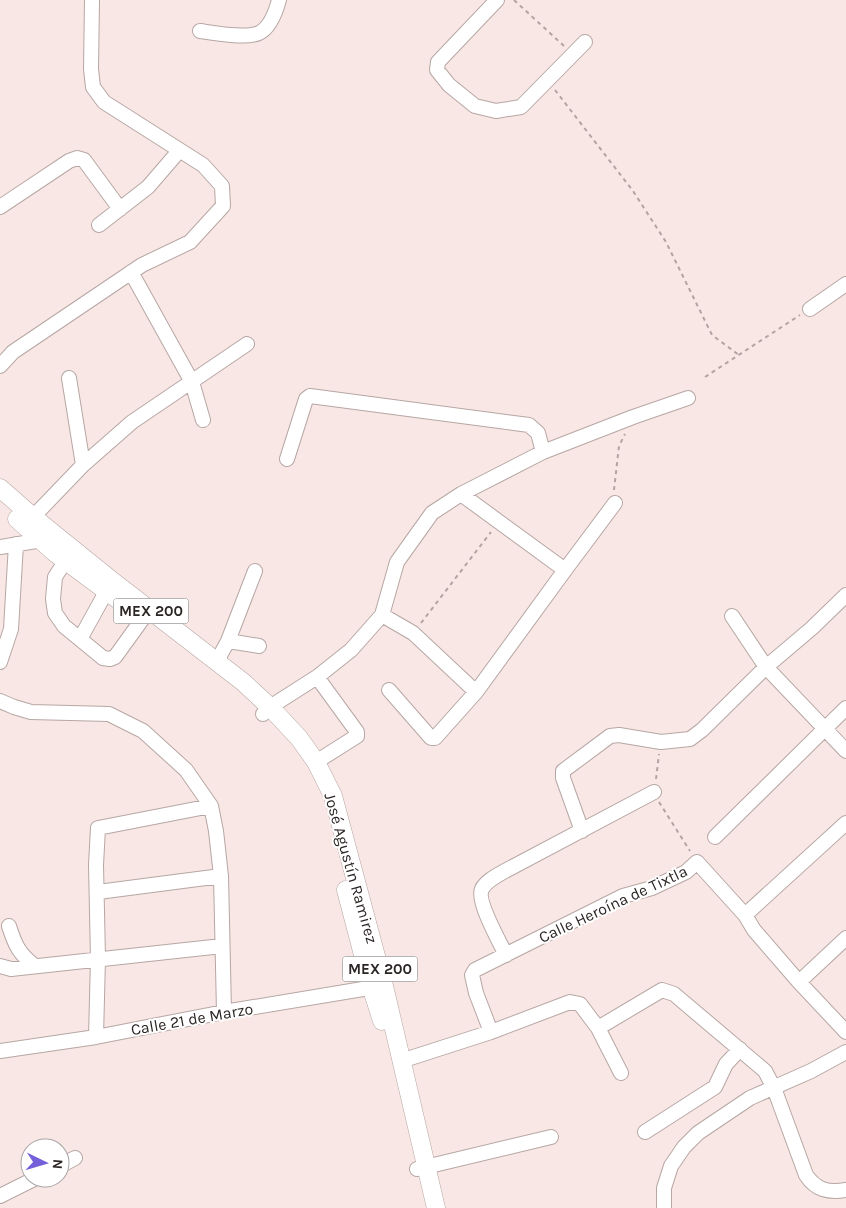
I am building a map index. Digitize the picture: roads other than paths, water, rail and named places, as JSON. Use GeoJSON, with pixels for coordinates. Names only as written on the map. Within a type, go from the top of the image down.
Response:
{"type":"FeatureCollection","features":[{"type":"Feature","properties":{"kind":"main road","name":"José Agustín Ramirez"},"geometry":{"type":"LineString","coordinates":[[0,488],[33,518],[59,537],[69,555]]}},
{"type":"Feature","properties":{"kind":"main road","name":"José Agustín Ramirez"},"geometry":{"type":"LineString","coordinates":[[0,504],[41,540],[69,555],[146,614],[217,661],[266,710],[299,738],[316,762],[333,796],[378,987],[385,1032],[422,1168],[436,1208]]}},
{"type":"Feature","properties":{"kind":"main road","name":"José Agustín Ramirez"},"geometry":{"type":"LineString","coordinates":[[146,614],[229,684],[266,710],[296,748],[323,799],[401,1061],[422,1168],[426,1208]]}},
{"type":"Feature","properties":{"kind":"street"},"geometry":{"type":"LineString","coordinates":[[0,366],[13,352],[131,272],[190,242],[223,206],[222,186],[203,165],[104,102],[93,88],[90,52],[92,0]]}},
{"type":"Feature","properties":{"kind":"street"},"geometry":{"type":"LineString","coordinates":[[200,31],[238,36],[259,33],[270,23],[279,0]]}},
{"type":"Feature","properties":{"kind":"street"},"geometry":{"type":"LineString","coordinates":[[497,0],[438,62],[437,70],[449,85],[475,106],[496,111],[521,107],[584,42]]}},
{"type":"Feature","properties":{"kind":"street"},"geometry":{"type":"LineString","coordinates":[[99,225],[148,187],[179,151]]}},
{"type":"Feature","properties":{"kind":"street"},"geometry":{"type":"LineString","coordinates":[[0,206],[69,161],[77,158],[84,160],[120,209]]}},
{"type":"Feature","properties":{"kind":"street"},"geometry":{"type":"LineString","coordinates":[[131,272],[192,382],[203,420]]}},
{"type":"Feature","properties":{"kind":"street"},"geometry":{"type":"LineString","coordinates":[[810,308],[846,284]]}},
{"type":"Feature","properties":{"kind":"street"},"geometry":{"type":"LineString","coordinates":[[33,518],[84,465],[132,422],[247,344]]}},
{"type":"Feature","properties":{"kind":"street"},"geometry":{"type":"LineString","coordinates":[[69,378],[84,465]]}},
{"type":"Feature","properties":{"kind":"street"},"geometry":{"type":"LineString","coordinates":[[287,459],[306,399],[310,396],[529,425],[538,434],[543,452]]}},
{"type":"Feature","properties":{"kind":"street"},"geometry":{"type":"LineString","coordinates":[[266,710],[317,677],[351,650],[382,615],[397,562],[432,513],[461,494],[543,452],[688,398]]}},
{"type":"Feature","properties":{"kind":"street"},"geometry":{"type":"LineString","coordinates":[[461,494],[564,570]]}},
{"type":"Feature","properties":{"kind":"street"},"geometry":{"type":"LineString","coordinates":[[389,690],[431,738],[435,738],[476,692],[615,503]]}},
{"type":"Feature","properties":{"kind":"street"},"geometry":{"type":"LineString","coordinates":[[0,547],[59,537]]}},
{"type":"Feature","properties":{"kind":"street"},"geometry":{"type":"LineString","coordinates":[[0,662],[11,629],[16,544]]}},
{"type":"Feature","properties":{"kind":"street"},"geometry":{"type":"LineString","coordinates":[[69,555],[55,577],[53,599],[55,613],[64,626],[103,658],[110,660],[115,657],[146,614]]}},
{"type":"Feature","properties":{"kind":"street"},"geometry":{"type":"LineString","coordinates":[[217,661],[228,640],[255,571]]}},
{"type":"Feature","properties":{"kind":"street"},"geometry":{"type":"LineString","coordinates":[[80,639],[108,586]]}},
{"type":"Feature","properties":{"kind":"street"},"geometry":{"type":"LineString","coordinates":[[582,831],[563,778],[563,771],[610,736],[619,735],[661,742],[690,740],[766,667],[812,628],[846,595]]}},
{"type":"Feature","properties":{"kind":"street"},"geometry":{"type":"LineString","coordinates":[[382,615],[413,633],[476,692]]}},
{"type":"Feature","properties":{"kind":"street"},"geometry":{"type":"LineString","coordinates":[[732,616],[766,667],[846,751]]}},
{"type":"Feature","properties":{"kind":"street"},"geometry":{"type":"LineString","coordinates":[[228,640],[259,646]]}},
{"type":"Feature","properties":{"kind":"street"},"geometry":{"type":"LineString","coordinates":[[316,762],[357,736],[357,732],[317,677]]}},
{"type":"Feature","properties":{"kind":"street"},"geometry":{"type":"LineString","coordinates":[[0,701],[31,712],[109,714],[143,731],[186,770],[211,806],[222,876],[224,1012]]}},
{"type":"Feature","properties":{"kind":"street"},"geometry":{"type":"LineString","coordinates":[[715,837],[846,708]]}},
{"type":"Feature","properties":{"kind":"street"},"geometry":{"type":"LineString","coordinates":[[506,955],[482,902],[480,892],[483,887],[503,872],[654,792]]}},
{"type":"Feature","properties":{"kind":"street"},"geometry":{"type":"LineString","coordinates":[[96,1037],[98,828],[211,806]]}},
{"type":"Feature","properties":{"kind":"street"},"geometry":{"type":"LineString","coordinates":[[846,823],[745,915],[754,930],[846,1032]]}},
{"type":"Feature","properties":{"kind":"street","name":"Calle Heroína de Tixtla"},"geometry":{"type":"LineString","coordinates":[[491,1032],[476,993],[472,975],[474,970],[623,896],[652,888],[686,872],[697,862],[745,915]]}},
{"type":"Feature","properties":{"kind":"street"},"geometry":{"type":"LineString","coordinates":[[98,892],[222,876]]}},
{"type":"Feature","properties":{"kind":"street"},"geometry":{"type":"LineString","coordinates":[[9,926],[22,956],[35,966]]}},
{"type":"Feature","properties":{"kind":"street"},"geometry":{"type":"LineString","coordinates":[[799,982],[846,938]]}},
{"type":"Feature","properties":{"kind":"street"},"geometry":{"type":"LineString","coordinates":[[0,966],[11,969],[222,946]]}},
{"type":"Feature","properties":{"kind":"street","name":"Calle 21 de Marzo"},"geometry":{"type":"LineString","coordinates":[[0,1050],[96,1037],[224,1012],[378,987]]}},
{"type":"Feature","properties":{"kind":"street"},"geometry":{"type":"LineString","coordinates":[[598,1028],[662,990],[674,994],[765,1071],[774,1088],[806,1174],[812,1184],[825,1190],[846,1190]]}},
{"type":"Feature","properties":{"kind":"street"},"geometry":{"type":"LineString","coordinates":[[401,1061],[491,1032],[570,1002],[580,1004],[598,1028],[622,1073]]}},
{"type":"Feature","properties":{"kind":"street"},"geometry":{"type":"LineString","coordinates":[[645,1132],[716,1087],[726,1064],[740,1049]]}},
{"type":"Feature","properties":{"kind":"street"},"geometry":{"type":"LineString","coordinates":[[664,1208],[664,1188],[671,1166],[684,1147],[720,1117],[750,1098],[811,1071],[846,1052]]}},
{"type":"Feature","properties":{"kind":"street"},"geometry":{"type":"LineString","coordinates":[[422,1168],[551,1137]]}},
{"type":"Feature","properties":{"kind":"street"},"geometry":{"type":"LineString","coordinates":[[70,1161],[75,1158]]}},
{"type":"Feature","properties":{"kind":"street"},"geometry":{"type":"LineString","coordinates":[[0,1196],[20,1186]]}}]}
